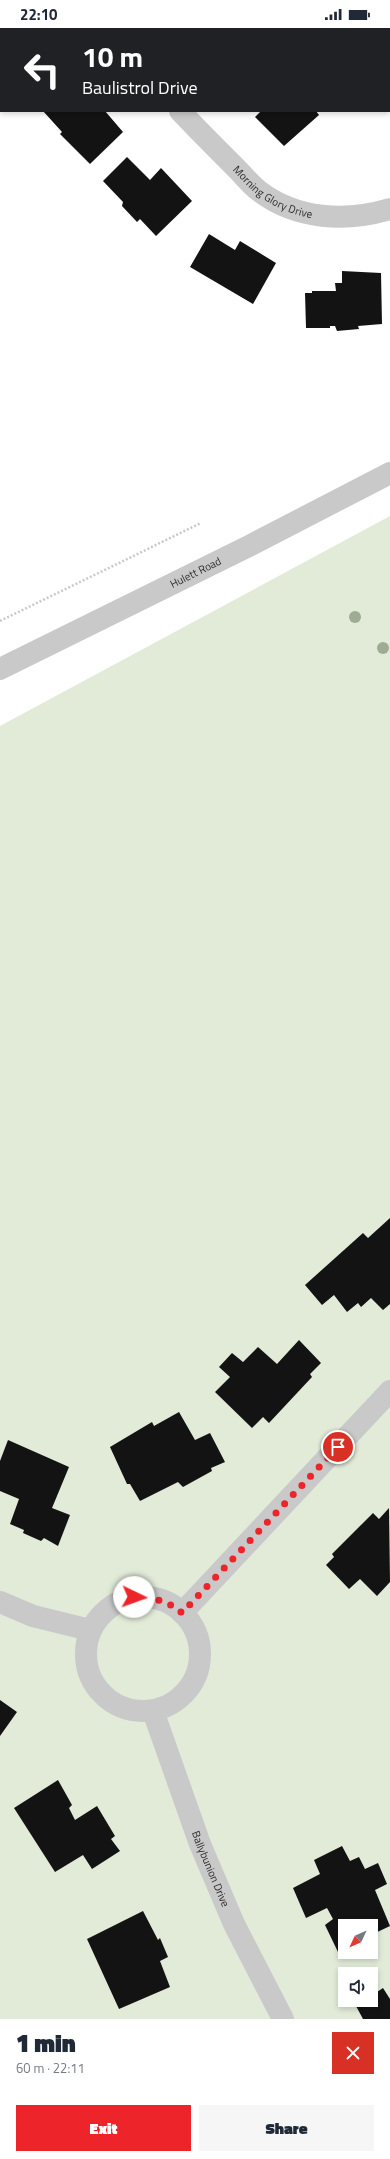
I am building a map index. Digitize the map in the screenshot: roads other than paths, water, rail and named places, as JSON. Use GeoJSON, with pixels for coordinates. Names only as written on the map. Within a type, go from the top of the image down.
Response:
{"type":"FeatureCollection","features":[{"type":"Feature","properties":{"kind":"street","name":"Morning Glory Drive"},"geometry":{"type":"LineString","coordinates":[[181,112],[259,191],[287,207],[316,216],[340,217],[372,214],[390,209]]}},
{"type":"Feature","properties":{"kind":"street","name":"Hulett Road"},"geometry":{"type":"LineString","coordinates":[[0,668],[249,546],[390,473]]}},
{"type":"Feature","properties":{"kind":"street"},"geometry":{"type":"LineString","coordinates":[[182,1613],[390,1391]]}},
{"type":"Feature","properties":{"kind":"street"},"geometry":{"type":"LineString","coordinates":[[134,1597],[156,1598],[172,1604],[182,1613],[188,1617],[200,1642],[200,1664],[196,1678],[184,1695],[176,1702],[153,1712],[133,1712],[114,1705],[94,1685],[86,1667],[85,1648],[90,1630],[99,1616],[114,1604],[134,1597]]}},
{"type":"Feature","properties":{"kind":"street"},"geometry":{"type":"LineString","coordinates":[[0,1602],[33,1616],[90,1630]]}},
{"type":"Feature","properties":{"kind":"street","name":"Ballybunion Drive"},"geometry":{"type":"LineString","coordinates":[[153,1712],[200,1844],[234,1924],[283,2019]]}}]}
